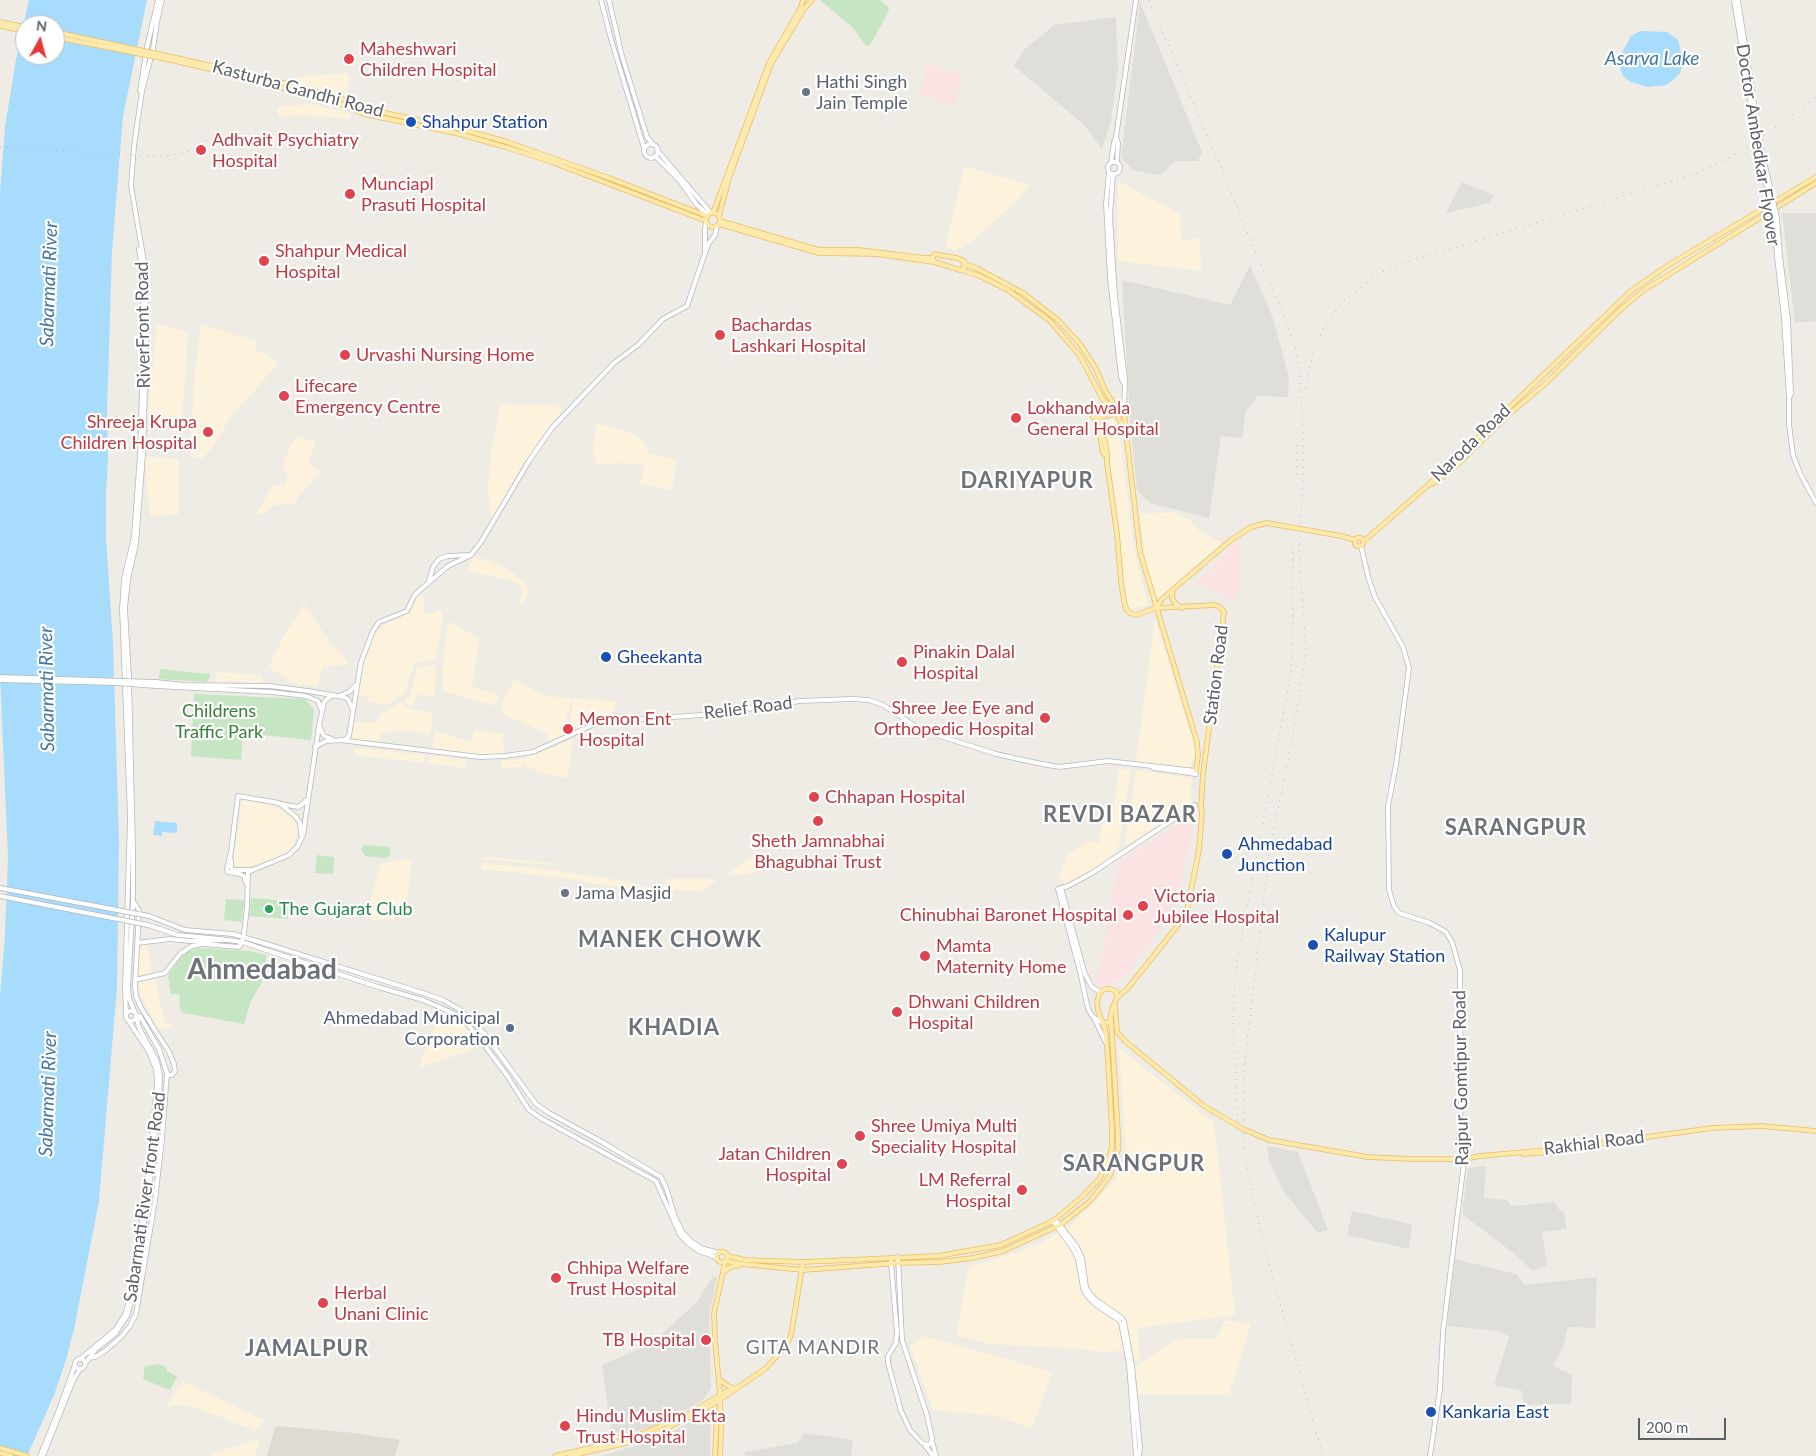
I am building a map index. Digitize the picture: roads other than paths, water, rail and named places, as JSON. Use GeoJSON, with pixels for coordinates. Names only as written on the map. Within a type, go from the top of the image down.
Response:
{"type":"FeatureCollection","features":[{"type":"Feature","properties":{"kind":"main road","name":"RiverFront Road"},"geometry":{"type":"LineString","coordinates":[[80,1359],[116,1329],[125,1314],[129,1302],[150,1161],[157,1083],[156,1069],[149,1052],[126,1014],[125,989],[130,817],[122,608],[124,578],[133,544],[140,454],[144,322],[142,268],[130,200],[132,145],[144,61],[160,0]]}},
{"type":"Feature","properties":{"kind":"main road","name":"RiverFront Road"},"geometry":{"type":"LineString","coordinates":[[132,901],[133,818],[125,608],[128,580],[136,544],[143,455],[147,322],[144,267],[131,186],[134,146],[142,91],[151,62],[160,0]]}},
{"type":"Feature","properties":{"kind":"main road"},"geometry":{"type":"LineString","coordinates":[[601,0],[644,152],[650,158],[655,156]]}},
{"type":"Feature","properties":{"kind":"main road"},"geometry":{"type":"LineString","coordinates":[[609,0],[622,56],[647,137],[709,217],[711,227],[719,222]]}},
{"type":"Feature","properties":{"kind":"main road"},"geometry":{"type":"LineString","coordinates":[[705,253],[705,227],[769,63],[804,0]]}},
{"type":"Feature","properties":{"kind":"main road"},"geometry":{"type":"LineString","coordinates":[[354,742],[350,735],[356,684],[361,662],[373,631],[379,622],[407,611],[414,596],[442,571],[471,555],[481,542],[529,461],[552,428],[614,363],[638,345],[664,320],[687,306],[709,243],[715,236],[730,178],[772,64],[804,9],[812,0]]}},
{"type":"Feature","properties":{"kind":"main road"},"geometry":{"type":"LineString","coordinates":[[1126,432],[1122,412],[1123,382],[1110,278],[1106,204],[1111,173],[1108,168],[1116,137],[1136,0]]}},
{"type":"Feature","properties":{"kind":"main road","name":"Doctor Ambedkar Flyover"},"geometry":{"type":"LineString","coordinates":[[1736,0],[1759,155],[1774,216],[1776,257],[1787,331],[1789,424],[1793,455],[1800,473],[1816,502]]}},
{"type":"Feature","properties":{"kind":"main road"},"geometry":{"type":"LineString","coordinates":[[0,22],[15,25]]}},
{"type":"Feature","properties":{"kind":"main road"},"geometry":{"type":"LineString","coordinates":[[0,26],[15,29]]}},
{"type":"Feature","properties":{"kind":"main road"},"geometry":{"type":"LineString","coordinates":[[65,34],[172,59]]}},
{"type":"Feature","properties":{"kind":"main road"},"geometry":{"type":"LineString","coordinates":[[65,39],[172,59]]}},
{"type":"Feature","properties":{"kind":"main road","name":"Kasturba Gandhi Road"},"geometry":{"type":"LineString","coordinates":[[172,59],[250,78],[344,105],[364,114],[460,134],[505,147],[709,217]]}},
{"type":"Feature","properties":{"kind":"main road"},"geometry":{"type":"LineString","coordinates":[[1111,173],[1118,173],[1120,169],[1120,165],[1117,162],[1118,143],[1116,137]]}},
{"type":"Feature","properties":{"kind":"main road"},"geometry":{"type":"LineString","coordinates":[[644,148],[650,144],[654,145]]}},
{"type":"Feature","properties":{"kind":"main road"},"geometry":{"type":"LineString","coordinates":[[655,156],[657,150]]}},
{"type":"Feature","properties":{"kind":"main road"},"geometry":{"type":"LineString","coordinates":[[655,156],[680,181],[697,205],[709,217],[719,222],[819,250],[868,251],[934,260],[980,276],[1008,290],[1050,321],[1080,356],[1106,405],[1115,414]]}},
{"type":"Feature","properties":{"kind":"main road"},"geometry":{"type":"LineString","coordinates":[[1110,163],[1117,162]]}},
{"type":"Feature","properties":{"kind":"main road","name":"Naroda Road"},"geometry":{"type":"LineString","coordinates":[[1426,486],[1631,291],[1667,266],[1816,177]]}},
{"type":"Feature","properties":{"kind":"main road","name":"Naroda Road"},"geometry":{"type":"LineString","coordinates":[[1426,486],[1436,482],[1457,465],[1507,416],[1545,384],[1620,309],[1644,290],[1816,183]]}},
{"type":"Feature","properties":{"kind":"main road"},"geometry":{"type":"LineString","coordinates":[[934,260],[936,254],[952,256],[962,260],[965,264],[1023,293],[1058,320],[1080,344],[1113,404],[1122,412]]}},
{"type":"Feature","properties":{"kind":"main road"},"geometry":{"type":"LineString","coordinates":[[961,270],[965,264]]}},
{"type":"Feature","properties":{"kind":"main road"},"geometry":{"type":"LineString","coordinates":[[1098,406],[1102,398]]}},
{"type":"Feature","properties":{"kind":"main road"},"geometry":{"type":"LineString","coordinates":[[1113,404],[1088,409],[1097,418],[1107,452],[1125,606],[1130,613],[1134,614],[1156,608],[1162,599],[1230,540],[1256,525],[1267,523],[1355,540],[1359,538],[1364,541]]}},
{"type":"Feature","properties":{"kind":"main road"},"geometry":{"type":"LineString","coordinates":[[1097,418],[1122,412]]}},
{"type":"Feature","properties":{"kind":"main road","name":"Station Road"},"geometry":{"type":"LineString","coordinates":[[1115,414],[1126,432],[1140,552],[1197,747],[1196,773]]}},
{"type":"Feature","properties":{"kind":"main road"},"geometry":{"type":"LineString","coordinates":[[1355,540],[1356,545],[1361,546],[1364,541],[1426,486]]}},
{"type":"Feature","properties":{"kind":"main road","name":"Rajpur Gomtipur Road"},"geometry":{"type":"LineString","coordinates":[[1361,546],[1368,580],[1375,597],[1403,647],[1409,668],[1396,765],[1388,806],[1389,890],[1394,906],[1399,913],[1430,922],[1446,932],[1452,942],[1460,970],[1461,1107],[1458,1140],[1464,1160],[1443,1332],[1440,1389],[1430,1456]]}},
{"type":"Feature","properties":{"kind":"main road"},"geometry":{"type":"LineString","coordinates":[[428,584],[439,559],[448,556],[471,555]]}},
{"type":"Feature","properties":{"kind":"main road"},"geometry":{"type":"LineString","coordinates":[[448,556],[452,559],[453,564]]}},
{"type":"Feature","properties":{"kind":"main road"},"geometry":{"type":"LineString","coordinates":[[434,567],[436,570],[442,571]]}},
{"type":"Feature","properties":{"kind":"main road"},"geometry":{"type":"LineString","coordinates":[[1173,590],[1172,598],[1182,608]]}},
{"type":"Feature","properties":{"kind":"main road"},"geometry":{"type":"LineString","coordinates":[[1153,596],[1157,599],[1162,599]]}},
{"type":"Feature","properties":{"kind":"main road","name":"Station Road"},"geometry":{"type":"LineString","coordinates":[[1117,998],[1128,988],[1186,915],[1199,850],[1206,748],[1224,610],[1216,606],[1156,608]]}},
{"type":"Feature","properties":{"kind":"main road"},"geometry":{"type":"LineString","coordinates":[[0,678],[185,685],[270,686],[338,695],[348,699],[353,710]]}},
{"type":"Feature","properties":{"kind":"main road"},"geometry":{"type":"LineString","coordinates":[[156,684],[306,696],[318,701],[321,709]]}},
{"type":"Feature","properties":{"kind":"main road"},"geometry":{"type":"LineString","coordinates":[[135,980],[165,973],[180,954],[192,946],[203,944],[239,947],[243,938],[247,907],[248,872],[289,855],[297,847],[304,830],[314,748],[321,709],[328,698],[349,692],[356,684]]}},
{"type":"Feature","properties":{"kind":"main road","name":"Relief Road"},"geometry":{"type":"LineString","coordinates":[[338,740],[480,757],[505,756],[534,752],[616,716],[628,720],[725,715],[752,708],[800,701],[852,699],[869,700],[883,705],[915,726],[945,737],[996,754],[1037,764],[1059,767],[1108,761],[1154,765],[1196,773]]}},
{"type":"Feature","properties":{"kind":"main road"},"geometry":{"type":"LineString","coordinates":[[318,726],[324,736],[338,740]]}},
{"type":"Feature","properties":{"kind":"main road"},"geometry":{"type":"LineString","coordinates":[[314,748],[326,741],[347,739],[350,735]]}},
{"type":"Feature","properties":{"kind":"main road"},"geometry":{"type":"LineString","coordinates":[[1197,747],[1203,746],[1206,748]]}},
{"type":"Feature","properties":{"kind":"main road"},"geometry":{"type":"LineString","coordinates":[[247,888],[244,876],[228,872],[227,869],[238,796],[298,807],[307,799]]}},
{"type":"Feature","properties":{"kind":"main road"},"geometry":{"type":"LineString","coordinates":[[279,803],[296,817],[300,823],[301,839]]}},
{"type":"Feature","properties":{"kind":"main road"},"geometry":{"type":"LineString","coordinates":[[1060,888],[1092,873],[1194,805]]}},
{"type":"Feature","properties":{"kind":"main road"},"geometry":{"type":"LineString","coordinates":[[231,852],[231,867],[233,870],[252,870]]}},
{"type":"Feature","properties":{"kind":"main road"},"geometry":{"type":"LineString","coordinates":[[0,888],[149,916],[185,930],[233,934],[378,987],[423,1000],[455,1014],[478,1036],[529,1110],[656,1181],[680,1235],[688,1244],[699,1251],[713,1256],[720,1262],[727,1260],[803,1262],[938,1256],[1001,1245],[1054,1220],[1082,1197],[1100,1178],[1112,1146],[1107,1045],[1105,1029],[1097,1004],[1100,992],[1110,988],[1116,991],[1117,998],[1111,1020],[1111,1033],[1118,1150],[1106,1180],[1088,1202],[1059,1226],[1003,1250],[980,1256],[940,1262],[803,1270],[742,1264],[727,1260]]}},
{"type":"Feature","properties":{"kind":"main road"},"geometry":{"type":"LineString","coordinates":[[1060,888],[1085,974],[1095,990],[1100,992]]}},
{"type":"Feature","properties":{"kind":"main road"},"geometry":{"type":"LineString","coordinates":[[1060,888],[1088,1009],[1107,1045]]}},
{"type":"Feature","properties":{"kind":"main road"},"geometry":{"type":"LineString","coordinates":[[0,896],[148,925],[178,935],[229,940]]}},
{"type":"Feature","properties":{"kind":"main road"},"geometry":{"type":"LineString","coordinates":[[132,901],[139,910],[135,980],[136,996],[174,1064],[175,1071],[172,1075],[167,1075]]}},
{"type":"Feature","properties":{"kind":"main road"},"geometry":{"type":"LineString","coordinates":[[128,1020],[133,1022],[136,1015],[129,998],[128,988],[132,901]]}},
{"type":"Feature","properties":{"kind":"main road"},"geometry":{"type":"LineString","coordinates":[[137,943],[170,939],[221,942],[243,938],[350,969],[443,1000],[459,1009],[484,1032],[536,1104],[549,1114],[602,1142],[661,1177],[675,1217],[683,1233],[701,1248],[725,1252],[727,1260],[714,1313],[720,1408],[722,1414],[720,1456]]}},
{"type":"Feature","properties":{"kind":"main road"},"geometry":{"type":"LineString","coordinates":[[1124,983],[1128,988]]}},
{"type":"Feature","properties":{"kind":"main road"},"geometry":{"type":"LineString","coordinates":[[1086,997],[1095,990]]}},
{"type":"Feature","properties":{"kind":"main road"},"geometry":{"type":"LineString","coordinates":[[1114,1004],[1117,1035]]}},
{"type":"Feature","properties":{"kind":"main road"},"geometry":{"type":"LineString","coordinates":[[90,1358],[105,1351],[121,1337],[130,1326],[136,1314],[155,1201],[162,1140],[167,1075],[164,1061],[140,1016],[130,1011],[126,1014]]}},
{"type":"Feature","properties":{"kind":"main road","name":"Sabarmati River front Road"},"geometry":{"type":"LineString","coordinates":[[85,1364],[95,1350],[115,1334],[127,1316],[133,1296],[149,1191],[157,1128],[160,1076],[157,1061],[139,1028],[136,1015]]}},
{"type":"Feature","properties":{"kind":"main road"},"geometry":{"type":"LineString","coordinates":[[1093,1017],[1107,1023],[1111,1020]]}},
{"type":"Feature","properties":{"kind":"main road","name":"Rakhial Road"},"geometry":{"type":"LineString","coordinates":[[1105,1029],[1125,1041],[1204,1106],[1243,1129],[1269,1140],[1370,1157],[1464,1160],[1480,1156],[1559,1149],[1712,1128],[1762,1126],[1816,1132]]}},
{"type":"Feature","properties":{"kind":"main road"},"geometry":{"type":"LineString","coordinates":[[1054,1220],[1077,1247],[1082,1258],[1086,1287],[1090,1294],[1122,1320],[1132,1365],[1138,1455]]}},
{"type":"Feature","properties":{"kind":"main road"},"geometry":{"type":"LineString","coordinates":[[717,1260],[719,1252]]}},
{"type":"Feature","properties":{"kind":"main road"},"geometry":{"type":"LineString","coordinates":[[890,1257],[897,1324],[896,1343],[888,1356],[888,1363],[901,1411],[910,1430],[935,1456]]}},
{"type":"Feature","properties":{"kind":"main road"},"geometry":{"type":"LineString","coordinates":[[898,1257],[904,1347],[920,1390],[935,1456]]}},
{"type":"Feature","properties":{"kind":"main road"},"geometry":{"type":"LineString","coordinates":[[570,1456],[630,1442],[664,1429],[765,1369],[786,1346],[791,1335],[803,1262]]}},
{"type":"Feature","properties":{"kind":"main road"},"geometry":{"type":"LineString","coordinates":[[724,1272],[730,1267],[742,1264]]}},
{"type":"Feature","properties":{"kind":"main road"},"geometry":{"type":"LineString","coordinates":[[893,1348],[904,1347]]}},
{"type":"Feature","properties":{"kind":"main road"},"geometry":{"type":"LineString","coordinates":[[83,1360],[84,1367],[80,1369],[73,1381],[41,1456],[76,1361],[83,1360]]}},
{"type":"Feature","properties":{"kind":"main road"},"geometry":{"type":"LineString","coordinates":[[75,1365],[80,1369]]}},
{"type":"Feature","properties":{"kind":"main road"},"geometry":{"type":"LineString","coordinates":[[719,1379],[734,1389]]}},
{"type":"Feature","properties":{"kind":"main road"},"geometry":{"type":"LineString","coordinates":[[555,1456],[629,1439],[685,1416],[720,1397]]}},
{"type":"Feature","properties":{"kind":"main road"},"geometry":{"type":"LineString","coordinates":[[715,1456],[717,1414],[720,1408]]}},
{"type":"Feature","properties":{"kind":"main road"},"geometry":{"type":"LineString","coordinates":[[922,1443],[928,1445],[931,1443],[932,1438]]}},
{"type":"Feature","properties":{"kind":"main road"},"geometry":{"type":"LineString","coordinates":[[0,1448],[27,1456]]}},
{"type":"Feature","properties":{"kind":"main road"},"geometry":{"type":"LineString","coordinates":[[0,1453],[11,1456]]}},
{"type":"Feature","properties":{"kind":"water","name":"Sabarmati River"},"geometry":{"type":"Polygon","coordinates":[[[29,0],[147,0],[123,116],[112,251],[107,413],[106,539],[113,643],[119,842],[117,987],[99,1201],[74,1329],[66,1360],[54,1395],[27,1456],[0,1456],[0,997],[8,856],[0,675],[0,194],[5,127],[15,65],[65,65],[65,15],[26,15],[29,0]]]}},
{"type":"Feature","properties":{"kind":"water","name":"Asarva Lake"},"geometry":{"type":"Polygon","coordinates":[[[1640,31],[1667,32],[1678,40],[1683,62],[1680,73],[1666,85],[1648,87],[1631,82],[1623,76],[1620,67],[1622,53],[1631,36],[1640,31]]]}},
{"type":"Feature","properties":{"kind":"water"},"geometry":{"type":"Polygon","coordinates":[[[155,821],[177,823],[177,833],[162,832],[162,836],[153,835],[155,821]]]}},
{"type":"Feature","properties":{"kind":"railway"},"geometry":{"type":"LineString","coordinates":[[1149,0],[1258,258],[1284,314],[1296,350],[1300,372],[1304,460],[1299,552],[1306,650],[1295,724],[1269,855],[1246,1051],[1244,1135],[1246,1166],[1266,1253],[1323,1456]]}},
{"type":"Feature","properties":{"kind":"railway"},"geometry":{"type":"LineString","coordinates":[[1306,389],[1313,352],[1325,325],[1344,301],[1377,274],[1404,263],[1692,175],[1718,164],[1753,144],[1816,97]]}},
{"type":"Feature","properties":{"kind":"railway"},"geometry":{"type":"LineString","coordinates":[[0,147],[163,157],[189,151],[207,140]]}},
{"type":"Feature","properties":{"kind":"railway"},"geometry":{"type":"LineString","coordinates":[[1297,445],[1297,480]]}},
{"type":"Feature","properties":{"kind":"railway"},"geometry":{"type":"LineString","coordinates":[[1238,1122],[1233,1024],[1235,974],[1291,672],[1293,640],[1293,542]]}},
{"type":"Feature","properties":{"kind":"place","name":"Maheshwari Children Hospital"},"geometry":{"type":"Point","coordinates":[349,59]}},
{"type":"Feature","properties":{"kind":"place","name":"Hathi Singh Jain Temple"},"geometry":{"type":"Point","coordinates":[806,92]}},
{"type":"Feature","properties":{"kind":"place","name":"Shahpur Station"},"geometry":{"type":"Point","coordinates":[411,122]}},
{"type":"Feature","properties":{"kind":"place","name":"Adhvait Psychiatry Hospital"},"geometry":{"type":"Point","coordinates":[201,150]}},
{"type":"Feature","properties":{"kind":"place","name":"Munciapl Prasuti Hospital"},"geometry":{"type":"Point","coordinates":[350,194]}},
{"type":"Feature","properties":{"kind":"place","name":"Shahpur Medical Hospital"},"geometry":{"type":"Point","coordinates":[264,261]}},
{"type":"Feature","properties":{"kind":"place","name":"Bachardas Lashkari Hospital"},"geometry":{"type":"Point","coordinates":[720,335]}},
{"type":"Feature","properties":{"kind":"place","name":"Urvashi Nursing Home"},"geometry":{"type":"Point","coordinates":[345,355]}},
{"type":"Feature","properties":{"kind":"place","name":"Lifecare Emergency Centre"},"geometry":{"type":"Point","coordinates":[284,396]}},
{"type":"Feature","properties":{"kind":"place","name":"Lokhandwala General Hospital"},"geometry":{"type":"Point","coordinates":[1016,418]}},
{"type":"Feature","properties":{"kind":"place","name":"Shreeja Krupa Children Hospital"},"geometry":{"type":"Point","coordinates":[208,432]}},
{"type":"Feature","properties":{"kind":"place","name":"Gheekanta"},"geometry":{"type":"Point","coordinates":[606,657]}},
{"type":"Feature","properties":{"kind":"place","name":"Pinakin Dalal Hospital"},"geometry":{"type":"Point","coordinates":[902,662]}},
{"type":"Feature","properties":{"kind":"place","name":"Shree Jee Eye and Orthopedic Hospital"},"geometry":{"type":"Point","coordinates":[1045,718]}},
{"type":"Feature","properties":{"kind":"place","name":"Memon Ent Hospital"},"geometry":{"type":"Point","coordinates":[568,729]}},
{"type":"Feature","properties":{"kind":"place","name":"Chhapan Hospital"},"geometry":{"type":"Point","coordinates":[814,797]}},
{"type":"Feature","properties":{"kind":"place","name":"Sheth Jamnabhai Bhagubhai Trust"},"geometry":{"type":"Point","coordinates":[818,821]}},
{"type":"Feature","properties":{"kind":"place","name":"Ahmedabad Junction"},"geometry":{"type":"Point","coordinates":[1227,854]}},
{"type":"Feature","properties":{"kind":"place","name":"Jama Masjid"},"geometry":{"type":"Point","coordinates":[565,893]}},
{"type":"Feature","properties":{"kind":"place","name":"Victoria Jubilee Hospital"},"geometry":{"type":"Point","coordinates":[1143,906]}},
{"type":"Feature","properties":{"kind":"place","name":"The Gujarat Club"},"geometry":{"type":"Point","coordinates":[269,909]}},
{"type":"Feature","properties":{"kind":"place","name":"Chinubhai Baronet Hospital"},"geometry":{"type":"Point","coordinates":[1128,915]}},
{"type":"Feature","properties":{"kind":"place","name":"Kalupur Railway Station"},"geometry":{"type":"Point","coordinates":[1313,945]}},
{"type":"Feature","properties":{"kind":"place","name":"Mamta Maternity Home"},"geometry":{"type":"Point","coordinates":[925,956]}},
{"type":"Feature","properties":{"kind":"place","name":"Dhwani Children Hospital"},"geometry":{"type":"Point","coordinates":[897,1012]}},
{"type":"Feature","properties":{"kind":"place","name":"Ahmedabad Municipal Corporation"},"geometry":{"type":"Point","coordinates":[510,1028]}},
{"type":"Feature","properties":{"kind":"place","name":"Shree Umiya Multi Speciality Hospital"},"geometry":{"type":"Point","coordinates":[860,1136]}},
{"type":"Feature","properties":{"kind":"place","name":"Jatan Children Hospital"},"geometry":{"type":"Point","coordinates":[842,1164]}},
{"type":"Feature","properties":{"kind":"place","name":"LM Referral Hospital"},"geometry":{"type":"Point","coordinates":[1022,1190]}},
{"type":"Feature","properties":{"kind":"place","name":"Chhipa Welfare Trust Hospital"},"geometry":{"type":"Point","coordinates":[556,1278]}},
{"type":"Feature","properties":{"kind":"place","name":"Herbal Unani Clinic"},"geometry":{"type":"Point","coordinates":[323,1303]}},
{"type":"Feature","properties":{"kind":"place","name":"TB Hospital"},"geometry":{"type":"Point","coordinates":[706,1340]}},
{"type":"Feature","properties":{"kind":"place","name":"Kankaria East"},"geometry":{"type":"Point","coordinates":[1431,1412]}},
{"type":"Feature","properties":{"kind":"place","name":"Hindu Muslim Ekta Trust Hospital"},"geometry":{"type":"Point","coordinates":[565,1426]}},
{"type":"Feature","properties":{"kind":"district","name":"DARIYAPUR"},"geometry":{"type":"Point","coordinates":[1027,481]}},
{"type":"Feature","properties":{"kind":"district","name":"REVDI BAZAR"},"geometry":{"type":"Point","coordinates":[1120,815]}},
{"type":"Feature","properties":{"kind":"district","name":"SARANGPUR"},"geometry":{"type":"Point","coordinates":[1516,828]}},
{"type":"Feature","properties":{"kind":"district","name":"MANEK CHOWK"},"geometry":{"type":"Point","coordinates":[670,940]}},
{"type":"Feature","properties":{"kind":"district","name":"Ahmedabad"},"geometry":{"type":"Point","coordinates":[262,970]}},
{"type":"Feature","properties":{"kind":"district","name":"KHADIA"},"geometry":{"type":"Point","coordinates":[674,1028]}},
{"type":"Feature","properties":{"kind":"district","name":"SARANGPUR"},"geometry":{"type":"Point","coordinates":[1134,1164]}},
{"type":"Feature","properties":{"kind":"district","name":"GITA MANDIR"},"geometry":{"type":"Point","coordinates":[813,1348]}},
{"type":"Feature","properties":{"kind":"district","name":"JAMALPUR"},"geometry":{"type":"Point","coordinates":[307,1349]}},
{"type":"Feature","properties":{"kind":"park label","name":"Childrens Traffic Park"},"geometry":{"type":"Point","coordinates":[219,721]}}]}
